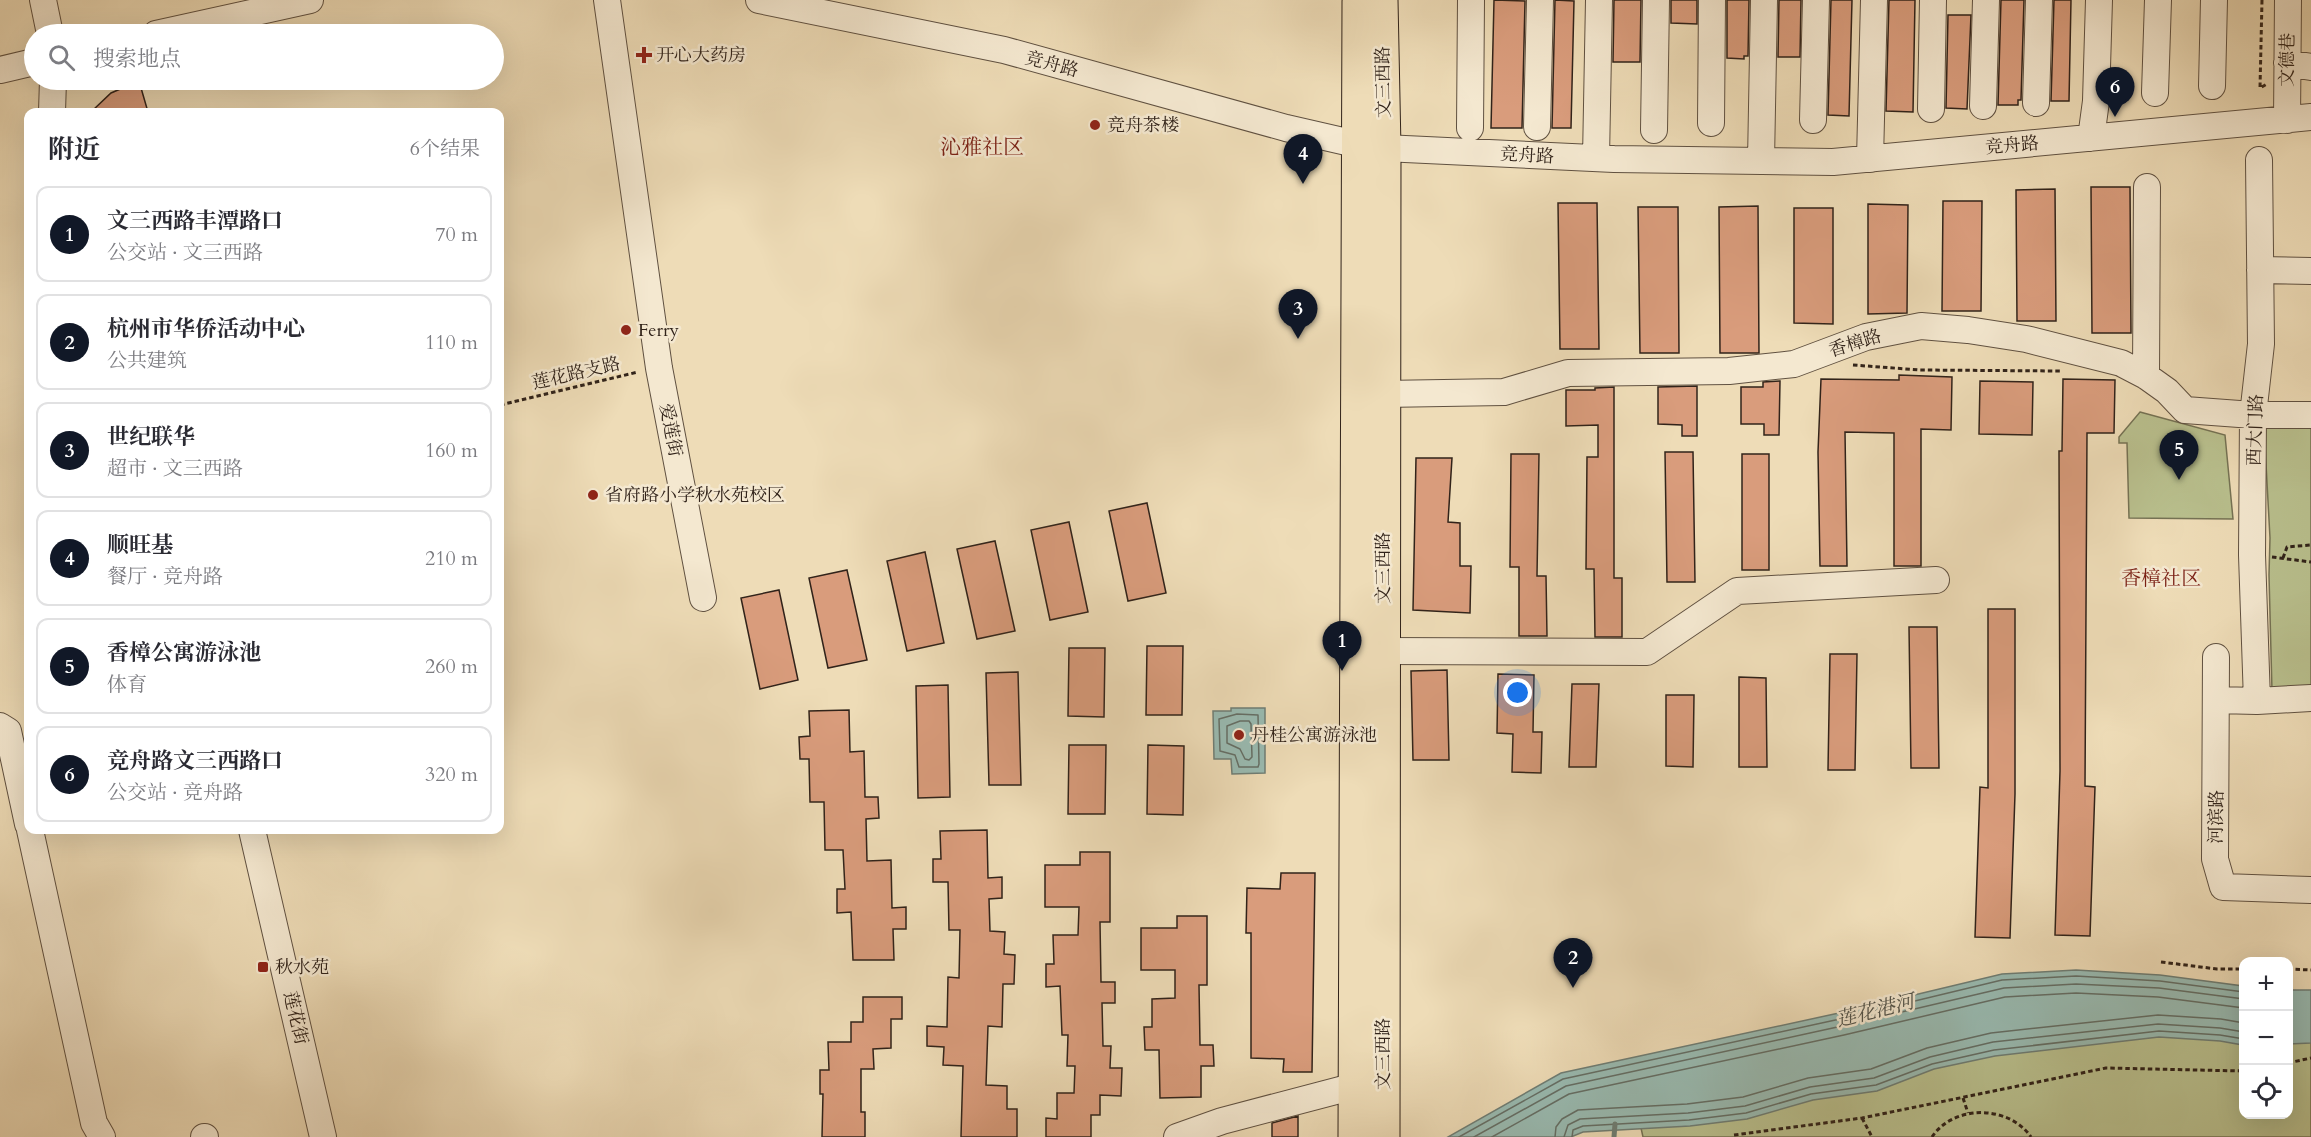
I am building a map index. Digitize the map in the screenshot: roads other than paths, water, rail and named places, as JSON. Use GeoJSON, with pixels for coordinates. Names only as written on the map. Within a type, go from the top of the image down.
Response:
{"type":"FeatureCollection","features":[{"type":"Feature","properties":{"kind":"main road","name":"文三西路"},"geometry":{"type":"LineString","coordinates":[[1359,0],[1372,147],[1383,394],[1383,1137]]}},
{"type":"Feature","properties":{"kind":"main road","name":"文三西路"},"geometry":{"type":"LineString","coordinates":[[1355,1137],[1372,147],[1381,0]]}},
{"type":"Feature","properties":{"kind":"street"},"geometry":{"type":"LineString","coordinates":[[44,0],[48,24]]}},
{"type":"Feature","properties":{"kind":"street"},"geometry":{"type":"LineString","coordinates":[[201,24],[310,0]]}},
{"type":"Feature","properties":{"kind":"street","name":"爱莲街"},"geometry":{"type":"LineString","coordinates":[[607,0],[659,368],[703,598]]}},
{"type":"Feature","properties":{"kind":"street","name":"竞舟路"},"geometry":{"type":"LineString","coordinates":[[759,0],[1004,51],[1286,128],[1372,147],[1596,158],[1833,162],[2299,118]]}},
{"type":"Feature","properties":{"kind":"street"},"geometry":{"type":"LineString","coordinates":[[1470,128],[1471,0]]}},
{"type":"Feature","properties":{"kind":"street"},"geometry":{"type":"LineString","coordinates":[[1537,127],[1540,0]]}},
{"type":"Feature","properties":{"kind":"street"},"geometry":{"type":"LineString","coordinates":[[1596,158],[1599,0]]}},
{"type":"Feature","properties":{"kind":"street"},"geometry":{"type":"LineString","coordinates":[[1654,130],[1656,0]]}},
{"type":"Feature","properties":{"kind":"street"},"geometry":{"type":"LineString","coordinates":[[1711,123],[1712,0]]}},
{"type":"Feature","properties":{"kind":"street"},"geometry":{"type":"LineString","coordinates":[[1761,161],[1764,0]]}},
{"type":"Feature","properties":{"kind":"street"},"geometry":{"type":"LineString","coordinates":[[1813,120],[1816,0]]}},
{"type":"Feature","properties":{"kind":"street"},"geometry":{"type":"LineString","coordinates":[[1870,159],[1874,0]]}},
{"type":"Feature","properties":{"kind":"street"},"geometry":{"type":"LineString","coordinates":[[1931,109],[1933,0]]}},
{"type":"Feature","properties":{"kind":"street"},"geometry":{"type":"LineString","coordinates":[[1983,106],[1986,0]]}},
{"type":"Feature","properties":{"kind":"street"},"geometry":{"type":"LineString","coordinates":[[2036,103],[2039,0]]}},
{"type":"Feature","properties":{"kind":"street"},"geometry":{"type":"LineString","coordinates":[[2091,138],[2097,101],[2099,0]]}},
{"type":"Feature","properties":{"kind":"street"},"geometry":{"type":"LineString","coordinates":[[2155,93],[2158,0]]}},
{"type":"Feature","properties":{"kind":"street"},"geometry":{"type":"LineString","coordinates":[[2212,86],[2214,0]]}},
{"type":"Feature","properties":{"kind":"street","name":"文德巷"},"geometry":{"type":"LineString","coordinates":[[2288,0],[2299,65],[2299,118]]}},
{"type":"Feature","properties":{"kind":"street"},"geometry":{"type":"LineString","coordinates":[[0,70],[24,64]]}},
{"type":"Feature","properties":{"kind":"street"},"geometry":{"type":"LineString","coordinates":[[52,108],[53,90]]}},
{"type":"Feature","properties":{"kind":"street","name":"西大门路"},"geometry":{"type":"LineString","coordinates":[[2257,701],[2252,555],[2253,415],[2261,344],[2259,160]]}},
{"type":"Feature","properties":{"kind":"street"},"geometry":{"type":"LineString","coordinates":[[2146,376],[2147,187]]}},
{"type":"Feature","properties":{"kind":"street"},"geometry":{"type":"LineString","coordinates":[[2260,270],[2311,271]]}},
{"type":"Feature","properties":{"kind":"street","name":"香樟路"},"geometry":{"type":"LineString","coordinates":[[1383,394],[1504,392],[1568,373],[1729,371],[1794,364],[1866,337],[1921,326],[1968,330],[2056,346],[2121,363],[2146,376],[2167,391],[2185,410],[2253,415],[2311,415]]}},
{"type":"Feature","properties":{"kind":"street"},"geometry":{"type":"LineString","coordinates":[[1383,651],[1647,652],[1737,591],[1936,580]]}},
{"type":"Feature","properties":{"kind":"street","name":"河滨路"},"geometry":{"type":"LineString","coordinates":[[2216,657],[2215,859],[2223,887],[2311,890]]}},
{"type":"Feature","properties":{"kind":"street"},"geometry":{"type":"LineString","coordinates":[[2216,700],[2257,701],[2311,698]]}},
{"type":"Feature","properties":{"kind":"street"},"geometry":{"type":"LineString","coordinates":[[0,726],[8,731],[24,805]]}},
{"type":"Feature","properties":{"kind":"street"},"geometry":{"type":"LineString","coordinates":[[31,834],[94,1123],[102,1137]]}},
{"type":"Feature","properties":{"kind":"street","name":"莲花街"},"geometry":{"type":"LineString","coordinates":[[253,834],[315,1135]]}},
{"type":"Feature","properties":{"kind":"street"},"geometry":{"type":"LineString","coordinates":[[1179,1136],[1222,1120],[1355,1086]]}},
{"type":"Feature","properties":{"kind":"water","name":"丹桂公寓游泳池"},"geometry":{"type":"Polygon","coordinates":[[[1231,708],[1265,708],[1265,773],[1232,774],[1231,759],[1214,759],[1213,711],[1231,711],[1231,708]]]}},
{"type":"Feature","properties":{"kind":"water","name":"莲花港河"},"geometry":{"type":"Polygon","coordinates":[[[2076,970],[2160,975],[2239,985],[2239,1044],[2159,1037],[1995,1056],[1934,1069],[1877,1091],[1813,1100],[1747,1119],[1690,1126],[1583,1132],[1571,1137],[1448,1137],[1561,1073],[1839,1013],[2002,974],[2076,970]]]}},
{"type":"Feature","properties":{"kind":"water"},"geometry":{"type":"Polygon","coordinates":[[[2293,990],[2311,990],[2311,1043],[2293,1044],[2293,990]]]}},
{"type":"Feature","properties":{"kind":"waterway"},"geometry":{"type":"LineString","coordinates":[[1614,1137],[1615,1124]]}},
{"type":"Feature","properties":{"kind":"place","name":"开心大药房"},"geometry":{"type":"Point","coordinates":[644,55]}},
{"type":"Feature","properties":{"kind":"place","name":"竞舟路文三西路口"},"geometry":{"type":"Point","coordinates":[2115,117]}},
{"type":"Feature","properties":{"kind":"place","name":"竞舟茶楼"},"geometry":{"type":"Point","coordinates":[1095,125]}},
{"type":"Feature","properties":{"kind":"place","name":"顺旺基"},"geometry":{"type":"Point","coordinates":[1303,184]}},
{"type":"Feature","properties":{"kind":"place","name":"Ferry"},"geometry":{"type":"Point","coordinates":[626,330]}},
{"type":"Feature","properties":{"kind":"place","name":"世纪联华"},"geometry":{"type":"Point","coordinates":[1298,339]}},
{"type":"Feature","properties":{"kind":"place","name":"香樟公寓游泳池"},"geometry":{"type":"Point","coordinates":[2179,480]}},
{"type":"Feature","properties":{"kind":"place","name":"省府路小学秋水苑校区"},"geometry":{"type":"Point","coordinates":[593,495]}},
{"type":"Feature","properties":{"kind":"place","name":"文三西路丰潭路口"},"geometry":{"type":"Point","coordinates":[1342,671]}},
{"type":"Feature","properties":{"kind":"place","name":"丹桂公寓游泳池"},"geometry":{"type":"Point","coordinates":[1239,735]}},
{"type":"Feature","properties":{"kind":"place","name":"秋水苑"},"geometry":{"type":"Point","coordinates":[263,967]}},
{"type":"Feature","properties":{"kind":"place","name":"杭州市华侨活动中心"},"geometry":{"type":"Point","coordinates":[1573,988]}},
{"type":"Feature","properties":{"kind":"district","name":"沁雅社区"},"geometry":{"type":"Point","coordinates":[982,147]}},
{"type":"Feature","properties":{"kind":"district","name":"香樟社区"},"geometry":{"type":"Point","coordinates":[2161,578]}}]}
